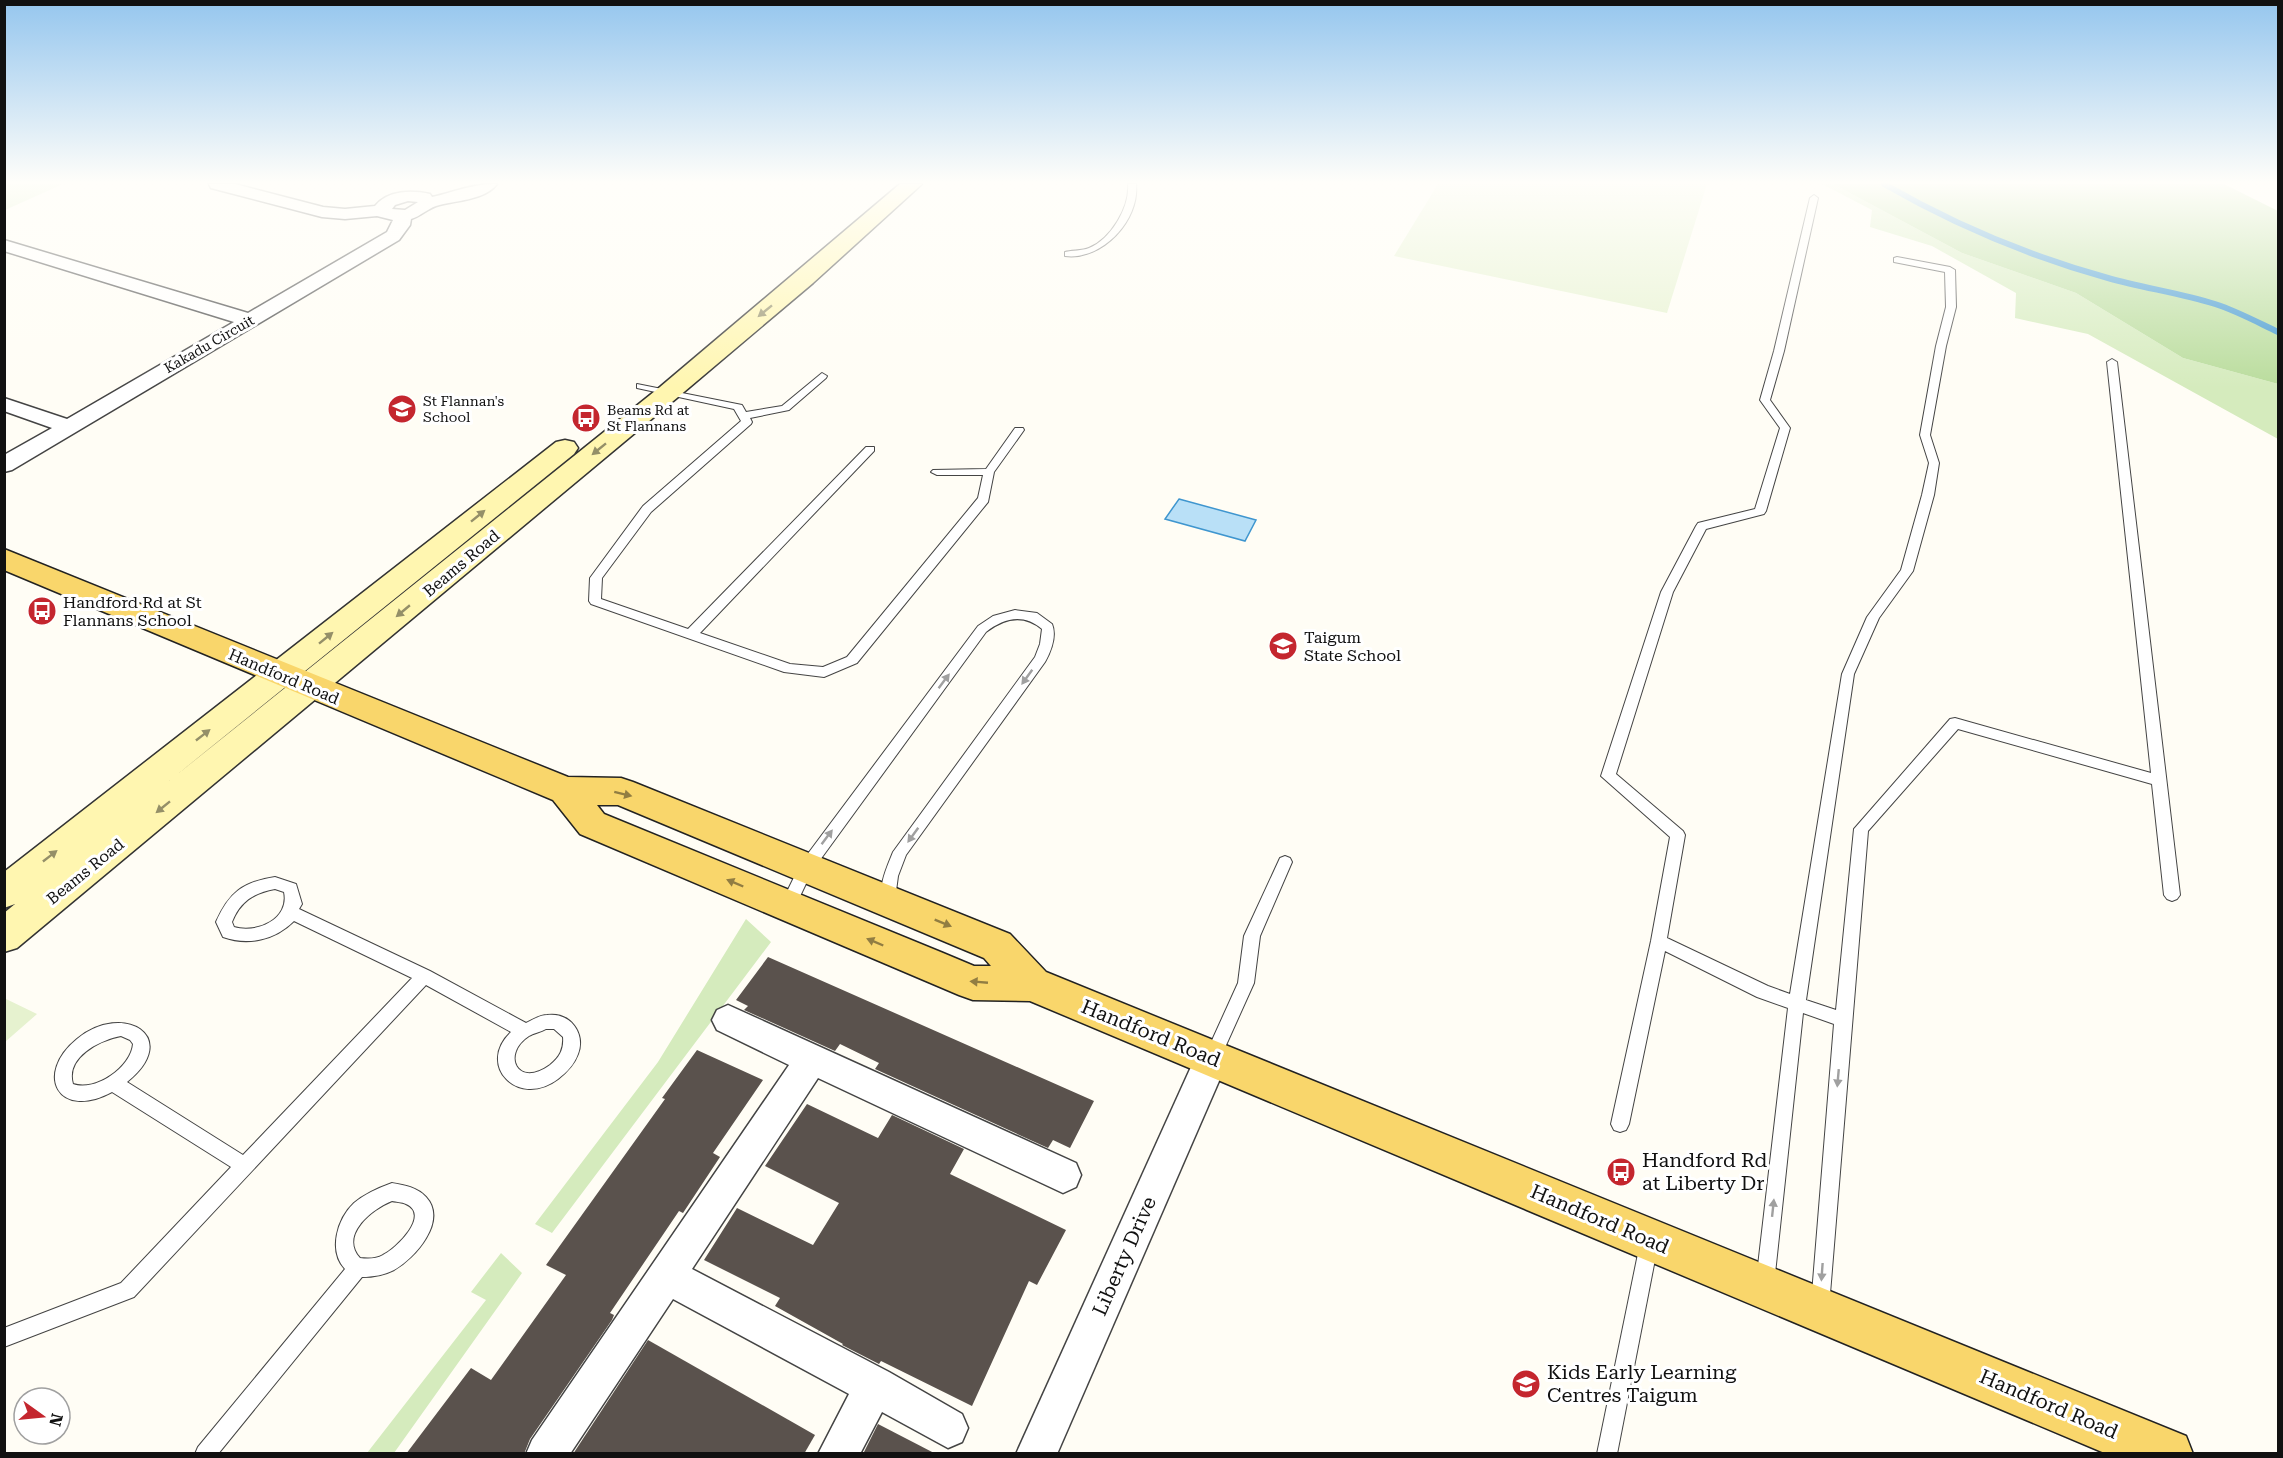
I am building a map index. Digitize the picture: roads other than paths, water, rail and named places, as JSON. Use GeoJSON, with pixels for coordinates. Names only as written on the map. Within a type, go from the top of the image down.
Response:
{"type":"FeatureCollection","features":[{"type":"Feature","properties":{"kind":"main road","name":"Beams Road"},"geometry":{"type":"LineString","coordinates":[[4,936],[311,687],[655,389],[818,252]]}},
{"type":"Feature","properties":{"kind":"main road","name":"Beams Road"},"geometry":{"type":"LineString","coordinates":[[4,893],[280,674],[805,278],[835,252]]}},
{"type":"Feature","properties":{"kind":"main road","name":"Handford Road"},"geometry":{"type":"LineString","coordinates":[[4,559],[565,790],[621,792],[889,901],[997,946],[1032,984]]}},
{"type":"Feature","properties":{"kind":"main road","name":"Handford Road"},"geometry":{"type":"LineString","coordinates":[[565,790],[592,824],[973,983],[1032,984],[2168,1454]]}},
{"type":"Feature","properties":{"kind":"street"},"geometry":{"type":"LineString","coordinates":[[27,252],[249,320]]}},
{"type":"Feature","properties":{"kind":"street","name":"Kakadu Circuit"},"geometry":{"type":"LineString","coordinates":[[4,465],[366,252]]}},
{"type":"Feature","properties":{"kind":"street"},"geometry":{"type":"LineString","coordinates":[[4,404],[67,426]]}},
{"type":"Feature","properties":{"kind":"street"},"geometry":{"type":"LineString","coordinates":[[728,1020],[1063,1174]]}},
{"type":"Feature","properties":{"kind":"street","name":"Liberty Drive"},"geometry":{"type":"LineString","coordinates":[[1036,1454],[1212,1058]]}},
{"type":"Feature","properties":{"kind":"street"},"geometry":{"type":"LineString","coordinates":[[546,1454],[812,1059]]}},
{"type":"Feature","properties":{"kind":"street"},"geometry":{"type":"LineString","coordinates":[[668,1276],[875,1386],[948,1428]]}},
{"type":"Feature","properties":{"kind":"street"},"geometry":{"type":"LineString","coordinates":[[838,1454],[875,1386]]}},
{"type":"Feature","properties":{"kind":"lane"},"geometry":{"type":"LineString","coordinates":[[1068,254],[1080,252]]}},
{"type":"Feature","properties":{"kind":"lane"},"geometry":{"type":"LineString","coordinates":[[1620,1125],[1659,941],[1678,836],[1608,776],[1667,592],[1702,526],[1760,512],[1785,428],[1765,400],[1779,351],[1802,252]]}},
{"type":"Feature","properties":{"kind":"lane"},"geometry":{"type":"LineString","coordinates":[[1764,1287],[1790,1048],[1848,674],[1873,617],[1907,571],[1934,463],[1925,435],[1941,346],[1952,307],[1950,270],[1898,261]]}},
{"type":"Feature","properties":{"kind":"lane"},"geometry":{"type":"LineString","coordinates":[[2112,362],[2172,895]]}},
{"type":"Feature","properties":{"kind":"lane"},"geometry":{"type":"LineString","coordinates":[[743,416],[785,408],[822,376]]}},
{"type":"Feature","properties":{"kind":"lane"},"geometry":{"type":"LineString","coordinates":[[655,389],[738,407],[747,422],[647,509],[596,578],[595,601],[789,669],[824,672],[852,660],[984,499],[989,472],[1019,430]]}},
{"type":"Feature","properties":{"kind":"lane"},"geometry":{"type":"LineString","coordinates":[[691,634],[870,449]]}},
{"type":"Feature","properties":{"kind":"lane"},"geometry":{"type":"LineString","coordinates":[[937,472],[989,472]]}},
{"type":"Feature","properties":{"kind":"lane"},"geometry":{"type":"LineString","coordinates":[[789,906],[806,867],[982,629],[998,616],[1009,614],[1034,617],[1044,622],[1048,627],[1047,646],[1040,659],[900,852],[891,876],[889,901]]}},
{"type":"Feature","properties":{"kind":"lane"},"geometry":{"type":"LineString","coordinates":[[1819,1309],[1843,1020],[1862,829],[1955,723],[2158,780]]}},
{"type":"Feature","properties":{"kind":"lane"},"geometry":{"type":"LineString","coordinates":[[1212,1058],[1246,983],[1252,936],[1285,862]]}},
{"type":"Feature","properties":{"kind":"lane"},"geometry":{"type":"LineString","coordinates":[[275,883],[291,888],[295,895],[295,903],[290,912],[273,928],[250,937],[232,934],[226,928],[225,921],[232,904],[241,895],[258,886],[275,883]]}},
{"type":"Feature","properties":{"kind":"lane"},"geometry":{"type":"LineString","coordinates":[[290,912],[424,976],[524,1030]]}},
{"type":"Feature","properties":{"kind":"lane"},"geometry":{"type":"LineString","coordinates":[[1659,941],[1763,992],[1843,1020]]}},
{"type":"Feature","properties":{"kind":"lane"},"geometry":{"type":"LineString","coordinates":[[4,1338],[127,1290],[424,976]]}},
{"type":"Feature","properties":{"kind":"lane"},"geometry":{"type":"LineString","coordinates":[[109,1031],[131,1031],[138,1036],[141,1044],[140,1054],[126,1075],[114,1084],[88,1094],[76,1093],[68,1090],[63,1083],[63,1074],[66,1064],[84,1043],[109,1031]]}},
{"type":"Feature","properties":{"kind":"lane"},"geometry":{"type":"LineString","coordinates":[[114,1084],[245,1166]]}},
{"type":"Feature","properties":{"kind":"lane"},"geometry":{"type":"LineString","coordinates":[[392,1192],[414,1196],[421,1204],[424,1214],[417,1238],[408,1250],[383,1266],[370,1269],[358,1268],[349,1261],[344,1252],[344,1240],[355,1215],[379,1196],[392,1192]]}},
{"type":"Feature","properties":{"kind":"lane"},"geometry":{"type":"LineString","coordinates":[[1607,1454],[1650,1239]]}},
{"type":"Feature","properties":{"kind":"lane"},"geometry":{"type":"LineString","coordinates":[[205,1454],[358,1268]]}},
{"type":"Feature","properties":{"kind":"water"},"geometry":{"type":"Polygon","coordinates":[[[1179,499],[1256,520],[1245,541],[1165,519],[1179,499]]]}},
{"type":"Feature","properties":{"kind":"waterway"},"geometry":{"type":"LineString","coordinates":[[2029,252],[2108,278],[2215,304],[2278,332]]}},
{"type":"Feature","properties":{"kind":"place","name":"St Flannan's School"},"geometry":{"type":"Point","coordinates":[402,409]}},
{"type":"Feature","properties":{"kind":"place","name":"Beams Rd at St Flannans"},"geometry":{"type":"Point","coordinates":[586,418]}},
{"type":"Feature","properties":{"kind":"place","name":"Handford Rd at St Flannans School"},"geometry":{"type":"Point","coordinates":[42,611]}},
{"type":"Feature","properties":{"kind":"place","name":"Taigum State School"},"geometry":{"type":"Point","coordinates":[1283,646]}},
{"type":"Feature","properties":{"kind":"place","name":"Handford Rd at Liberty Dr"},"geometry":{"type":"Point","coordinates":[1621,1172]}},
{"type":"Feature","properties":{"kind":"place","name":"Kids Early Learning Centres Taigum"},"geometry":{"type":"Point","coordinates":[1526,1384]}}]}
